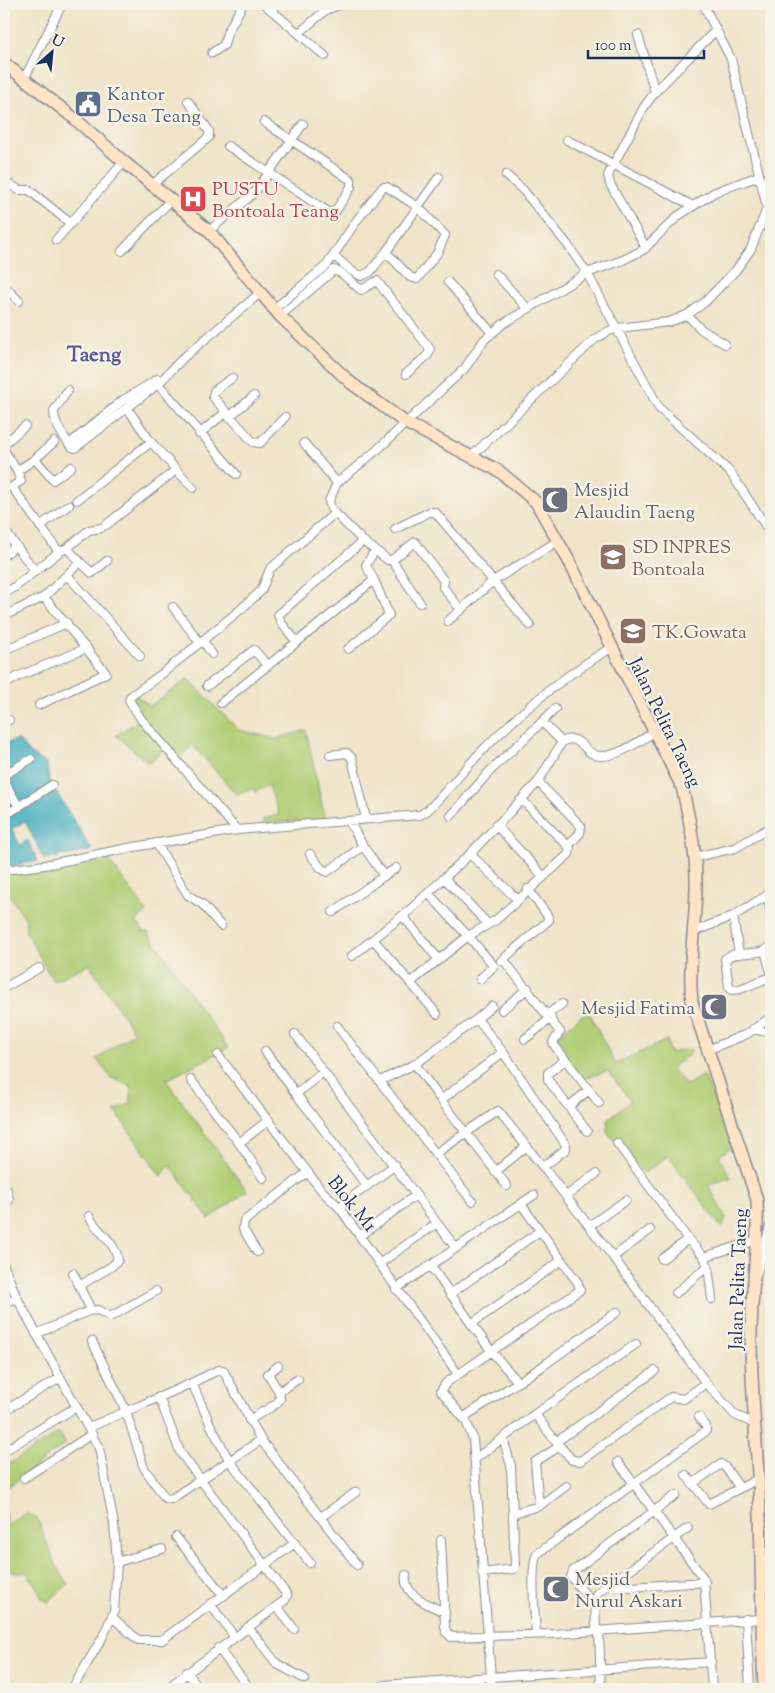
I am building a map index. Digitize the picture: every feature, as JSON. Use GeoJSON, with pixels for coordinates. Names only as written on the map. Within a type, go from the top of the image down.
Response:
{"type":"FeatureCollection","features":[{"type":"Feature","properties":{"kind":"street"},"geometry":{"type":"LineString","coordinates":[[24,78],[62,4]]}},
{"type":"Feature","properties":{"kind":"street"},"geometry":{"type":"LineString","coordinates":[[212,54],[224,45],[227,33],[243,4]]}},
{"type":"Feature","properties":{"kind":"street"},"geometry":{"type":"LineString","coordinates":[[264,4],[325,56]]}},
{"type":"Feature","properties":{"kind":"street"},"geometry":{"type":"LineString","coordinates":[[299,33],[326,10],[341,4]]}},
{"type":"Feature","properties":{"kind":"street"},"geometry":{"type":"LineString","coordinates":[[472,456],[601,334],[618,328],[654,325],[687,315],[705,302],[736,270],[751,249],[766,207],[760,176],[731,59],[715,31],[703,4]]}},
{"type":"Feature","properties":{"kind":"street"},"geometry":{"type":"LineString","coordinates":[[646,248],[608,179],[636,122],[655,92],[715,31]]}},
{"type":"Feature","properties":{"kind":"street"},"geometry":{"type":"LineString","coordinates":[[638,35],[655,92]]}},
{"type":"Feature","properties":{"kind":"street","name":"Jalan Pelita Taeng"},"geometry":{"type":"LineString","coordinates":[[4,63],[75,119],[124,162],[172,199],[209,231],[277,313],[351,383],[406,423],[499,471],[536,502],[558,541],[682,787],[695,857],[690,982],[692,1002],[706,1050],[757,1200],[757,1240],[752,1287],[753,1424],[758,1478],[764,1689]]}},
{"type":"Feature","properties":{"kind":"street"},"geometry":{"type":"LineString","coordinates":[[153,184],[208,140],[209,131],[188,101]]}},
{"type":"Feature","properties":{"kind":"street"},"geometry":{"type":"LineString","coordinates":[[228,146],[330,213],[336,211],[351,186],[351,180],[264,122]]}},
{"type":"Feature","properties":{"kind":"street"},"geometry":{"type":"LineString","coordinates":[[209,231],[242,205],[269,172],[303,124]]}},
{"type":"Feature","properties":{"kind":"street"},"geometry":{"type":"LineString","coordinates":[[568,140],[693,206]]}},
{"type":"Feature","properties":{"kind":"street"},"geometry":{"type":"LineString","coordinates":[[56,240],[124,162]]}},
{"type":"Feature","properties":{"kind":"street"},"geometry":{"type":"LineString","coordinates":[[506,175],[547,219],[587,273],[659,408],[730,472],[771,534]]}},
{"type":"Feature","properties":{"kind":"street"},"geometry":{"type":"LineString","coordinates":[[460,610],[443,587],[444,581],[416,542],[392,560],[386,559],[363,541],[335,513],[329,501],[337,483],[465,368],[484,340],[492,333],[527,308],[587,273],[623,260],[646,248],[672,221],[715,192],[760,176]]}},
{"type":"Feature","properties":{"kind":"street"},"geometry":{"type":"LineString","coordinates":[[334,256],[353,272],[362,276],[370,272],[439,177]]}},
{"type":"Feature","properties":{"kind":"street"},"geometry":{"type":"LineString","coordinates":[[4,181],[19,190],[31,191],[70,223]]}},
{"type":"Feature","properties":{"kind":"street"},"geometry":{"type":"LineString","coordinates":[[277,313],[334,256],[357,220],[382,187],[387,187],[418,207],[446,237],[420,277],[415,279],[386,252]]}},
{"type":"Feature","properties":{"kind":"street"},"geometry":{"type":"LineString","coordinates":[[122,251],[172,199]]}},
{"type":"Feature","properties":{"kind":"street"},"geometry":{"type":"LineString","coordinates":[[277,313],[334,270],[341,273],[361,290],[377,282],[430,349],[428,355],[406,374]]}},
{"type":"Feature","properties":{"kind":"street"},"geometry":{"type":"LineString","coordinates":[[496,274],[527,308]]}},
{"type":"Feature","properties":{"kind":"street"},"geometry":{"type":"LineString","coordinates":[[448,282],[492,333]]}},
{"type":"Feature","properties":{"kind":"street"},"geometry":{"type":"LineString","coordinates":[[4,286],[19,301]]}},
{"type":"Feature","properties":{"kind":"street"},"geometry":{"type":"LineString","coordinates":[[114,414],[127,408],[260,293]]}},
{"type":"Feature","properties":{"kind":"street"},"geometry":{"type":"LineString","coordinates":[[687,315],[702,330],[725,344]]}},
{"type":"Feature","properties":{"kind":"street"},"geometry":{"type":"LineString","coordinates":[[232,378],[213,394],[227,415],[256,444],[260,444],[286,417]]}},
{"type":"Feature","properties":{"kind":"street"},"geometry":{"type":"LineString","coordinates":[[68,390],[54,411],[54,415],[58,427],[69,444],[74,448],[114,414],[158,381]]}},
{"type":"Feature","properties":{"kind":"street"},"geometry":{"type":"LineString","coordinates":[[158,381],[199,434],[236,474]]}},
{"type":"Feature","properties":{"kind":"street"},"geometry":{"type":"LineString","coordinates":[[199,434],[254,396]]}},
{"type":"Feature","properties":{"kind":"street"},"geometry":{"type":"LineString","coordinates":[[127,408],[150,442],[193,488]]}},
{"type":"Feature","properties":{"kind":"street"},"geometry":{"type":"LineString","coordinates":[[4,444],[25,426]]}},
{"type":"Feature","properties":{"kind":"street"},"geometry":{"type":"LineString","coordinates":[[17,471],[36,459],[54,442]]}},
{"type":"Feature","properties":{"kind":"street"},"geometry":{"type":"LineString","coordinates":[[77,500],[150,442]]}},
{"type":"Feature","properties":{"kind":"street"},"geometry":{"type":"LineString","coordinates":[[304,443],[337,483]]}},
{"type":"Feature","properties":{"kind":"street"},"geometry":{"type":"LineString","coordinates":[[4,450],[21,481],[4,492]]}},
{"type":"Feature","properties":{"kind":"street"},"geometry":{"type":"LineString","coordinates":[[36,459],[54,480],[71,467]]}},
{"type":"Feature","properties":{"kind":"street"},"geometry":{"type":"LineString","coordinates":[[4,593],[89,530],[103,527],[176,470]]}},
{"type":"Feature","properties":{"kind":"street"},"geometry":{"type":"LineString","coordinates":[[12,487],[58,552]]}},
{"type":"Feature","properties":{"kind":"street"},"geometry":{"type":"LineString","coordinates":[[40,526],[69,505]]}},
{"type":"Feature","properties":{"kind":"street"},"geometry":{"type":"LineString","coordinates":[[396,529],[429,512],[435,512],[530,625]]}},
{"type":"Feature","properties":{"kind":"street"},"geometry":{"type":"LineString","coordinates":[[237,830],[140,718],[129,700],[131,696],[201,642],[261,591],[270,569],[335,513]]}},
{"type":"Feature","properties":{"kind":"street"},"geometry":{"type":"LineString","coordinates":[[4,530],[35,571]]}},
{"type":"Feature","properties":{"kind":"street"},"geometry":{"type":"LineString","coordinates":[[298,642],[282,624],[278,615],[363,541]]}},
{"type":"Feature","properties":{"kind":"street"},"geometry":{"type":"LineString","coordinates":[[448,621],[493,581],[558,541]]}},
{"type":"Feature","properties":{"kind":"street"},"geometry":{"type":"LineString","coordinates":[[4,555],[16,546]]}},
{"type":"Feature","properties":{"kind":"street"},"geometry":{"type":"LineString","coordinates":[[67,548],[90,573],[95,572],[107,562]]}},
{"type":"Feature","properties":{"kind":"street"},"geometry":{"type":"LineString","coordinates":[[348,649],[389,615],[366,565],[375,550]]}},
{"type":"Feature","properties":{"kind":"street"},"geometry":{"type":"LineString","coordinates":[[392,560],[420,604]]}},
{"type":"Feature","properties":{"kind":"street"},"geometry":{"type":"LineString","coordinates":[[5,614],[44,597],[68,576],[80,562]]}},
{"type":"Feature","properties":{"kind":"street"},"geometry":{"type":"LineString","coordinates":[[68,576],[140,656]]}},
{"type":"Feature","properties":{"kind":"street"},"geometry":{"type":"LineString","coordinates":[[221,703],[374,580]]}},
{"type":"Feature","properties":{"kind":"street"},"geometry":{"type":"LineString","coordinates":[[39,705],[106,673],[44,597]]}},
{"type":"Feature","properties":{"kind":"street"},"geometry":{"type":"LineString","coordinates":[[172,607],[212,654]]}},
{"type":"Feature","properties":{"kind":"street"},"geometry":{"type":"LineString","coordinates":[[4,650],[67,623]]}},
{"type":"Feature","properties":{"kind":"street"},"geometry":{"type":"LineString","coordinates":[[4,668],[5,684],[19,676],[86,648]]}},
{"type":"Feature","properties":{"kind":"street"},"geometry":{"type":"LineString","coordinates":[[4,870],[91,857],[156,843],[237,830],[420,815],[428,810],[473,760],[516,718],[588,662],[611,648]]}},
{"type":"Feature","properties":{"kind":"street"},"geometry":{"type":"LineString","coordinates":[[207,686],[254,650],[268,666]]}},
{"type":"Feature","properties":{"kind":"street"},"geometry":{"type":"LineString","coordinates":[[451,816],[489,772],[555,709]]}},
{"type":"Feature","properties":{"kind":"street"},"geometry":{"type":"LineString","coordinates":[[542,722],[562,742]]}},
{"type":"Feature","properties":{"kind":"street"},"geometry":{"type":"LineString","coordinates":[[352,956],[429,894],[470,854],[538,782],[562,742],[568,738],[575,739],[593,754],[602,756],[623,749],[654,732]]}},
{"type":"Feature","properties":{"kind":"street"},"geometry":{"type":"LineString","coordinates":[[330,755],[347,754],[352,758],[366,819]]}},
{"type":"Feature","properties":{"kind":"street"},"geometry":{"type":"LineString","coordinates":[[4,775],[31,759]]}},
{"type":"Feature","properties":{"kind":"street"},"geometry":{"type":"LineString","coordinates":[[4,781],[19,807]]}},
{"type":"Feature","properties":{"kind":"street"},"geometry":{"type":"LineString","coordinates":[[538,782],[581,826],[580,833],[568,846]]}},
{"type":"Feature","properties":{"kind":"street"},"geometry":{"type":"LineString","coordinates":[[4,816],[52,786]]}},
{"type":"Feature","properties":{"kind":"street"},"geometry":{"type":"LineString","coordinates":[[410,983],[468,936],[496,920],[569,854],[571,850],[568,846],[522,800]]}},
{"type":"Feature","properties":{"kind":"street"},"geometry":{"type":"LineString","coordinates":[[349,821],[363,846],[384,876]]}},
{"type":"Feature","properties":{"kind":"street"},"geometry":{"type":"LineString","coordinates":[[496,825],[543,876]]}},
{"type":"Feature","properties":{"kind":"street"},"geometry":{"type":"LineString","coordinates":[[695,857],[736,848],[771,827]]}},
{"type":"Feature","properties":{"kind":"street"},"geometry":{"type":"LineString","coordinates":[[156,843],[188,895],[193,900],[202,904],[221,926]]}},
{"type":"Feature","properties":{"kind":"street"},"geometry":{"type":"LineString","coordinates":[[310,854],[321,868],[327,872],[363,846]]}},
{"type":"Feature","properties":{"kind":"street"},"geometry":{"type":"LineString","coordinates":[[470,854],[517,900]]}},
{"type":"Feature","properties":{"kind":"street"},"geometry":{"type":"LineString","coordinates":[[333,912],[396,868]]}},
{"type":"Feature","properties":{"kind":"street"},"geometry":{"type":"LineString","coordinates":[[445,879],[486,924]]}},
{"type":"Feature","properties":{"kind":"street"},"geometry":{"type":"LineString","coordinates":[[480,979],[549,920],[548,915],[528,890]]}},
{"type":"Feature","properties":{"kind":"street"},"geometry":{"type":"LineString","coordinates":[[429,894],[494,966]]}},
{"type":"Feature","properties":{"kind":"street"},"geometry":{"type":"LineString","coordinates":[[693,932],[733,916],[770,894],[771,915]]}},
{"type":"Feature","properties":{"kind":"street"},"geometry":{"type":"LineString","coordinates":[[403,916],[439,960]]}},
{"type":"Feature","properties":{"kind":"street"},"geometry":{"type":"LineString","coordinates":[[733,916],[739,954]]}},
{"type":"Feature","properties":{"kind":"street"},"geometry":{"type":"LineString","coordinates":[[373,939],[437,1014]]}},
{"type":"Feature","properties":{"kind":"street"},"geometry":{"type":"LineString","coordinates":[[771,972],[768,948],[725,959],[730,989],[740,990],[771,977]]}},
{"type":"Feature","properties":{"kind":"street"},"geometry":{"type":"LineString","coordinates":[[503,959],[549,1016],[560,1033],[554,1044],[599,1103]]}},
{"type":"Feature","properties":{"kind":"street"},"geometry":{"type":"LineString","coordinates":[[4,988],[39,968]]}},
{"type":"Feature","properties":{"kind":"street"},"geometry":{"type":"LineString","coordinates":[[502,1010],[528,988]]}},
{"type":"Feature","properties":{"kind":"street"},"geometry":{"type":"LineString","coordinates":[[525,1039],[562,1004]]}},
{"type":"Feature","properties":{"kind":"street"},"geometry":{"type":"LineString","coordinates":[[380,1081],[416,1064],[492,1006]]}},
{"type":"Feature","properties":{"kind":"street"},"geometry":{"type":"LineString","coordinates":[[706,1050],[753,1029],[771,1017]]}},
{"type":"Feature","properties":{"kind":"street"},"geometry":{"type":"LineString","coordinates":[[477,1019],[503,1052],[566,1145],[566,1149],[543,1167]]}},
{"type":"Feature","properties":{"kind":"street"},"geometry":{"type":"LineString","coordinates":[[337,1026],[472,1201]]}},
{"type":"Feature","properties":{"kind":"street"},"geometry":{"type":"LineString","coordinates":[[753,1029],[771,1033]]}},
{"type":"Feature","properties":{"kind":"street"},"geometry":{"type":"LineString","coordinates":[[295,1034],[455,1247]]}},
{"type":"Feature","properties":{"kind":"street"},"geometry":{"type":"LineString","coordinates":[[265,1051],[367,1186]]}},
{"type":"Feature","properties":{"kind":"street"},"geometry":{"type":"LineString","coordinates":[[441,1100],[503,1052]]}},
{"type":"Feature","properties":{"kind":"street","name":"Blok M1"},"geometry":{"type":"LineString","coordinates":[[218,1055],[308,1172],[339,1207],[458,1374]]}},
{"type":"Feature","properties":{"kind":"street"},"geometry":{"type":"LineString","coordinates":[[565,1060],[547,1075],[548,1080],[588,1131]]}},
{"type":"Feature","properties":{"kind":"street"},"geometry":{"type":"LineString","coordinates":[[416,1064],[465,1133],[507,1186]]}},
{"type":"Feature","properties":{"kind":"street"},"geometry":{"type":"LineString","coordinates":[[296,1094],[323,1072]]}},
{"type":"Feature","properties":{"kind":"street"},"geometry":{"type":"LineString","coordinates":[[191,1080],[263,1178]]}},
{"type":"Feature","properties":{"kind":"street"},"geometry":{"type":"LineString","coordinates":[[568,1106],[589,1090]]}},
{"type":"Feature","properties":{"kind":"street"},"geometry":{"type":"LineString","coordinates":[[435,1154],[498,1111],[613,1256],[706,1383],[734,1414],[753,1424]]}},
{"type":"Feature","properties":{"kind":"street"},"geometry":{"type":"LineString","coordinates":[[239,1143],[269,1120]]}},
{"type":"Feature","properties":{"kind":"street"},"geometry":{"type":"LineString","coordinates":[[617,1143],[688,1239],[704,1257],[708,1266],[712,1299]]}},
{"type":"Feature","properties":{"kind":"street"},"geometry":{"type":"LineString","coordinates":[[495,1172],[527,1146]]}},
{"type":"Feature","properties":{"kind":"street"},"geometry":{"type":"LineString","coordinates":[[339,1207],[395,1165]]}},
{"type":"Feature","properties":{"kind":"street"},"geometry":{"type":"LineString","coordinates":[[257,1252],[243,1229],[244,1221],[308,1172]]}},
{"type":"Feature","properties":{"kind":"street"},"geometry":{"type":"LineString","coordinates":[[566,1196],[596,1174]]}},
{"type":"Feature","properties":{"kind":"street"},"geometry":{"type":"LineString","coordinates":[[4,1205],[9,1200],[7,1190]]}},
{"type":"Feature","properties":{"kind":"street"},"geometry":{"type":"LineString","coordinates":[[360,1236],[416,1195]]}},
{"type":"Feature","properties":{"kind":"street"},"geometry":{"type":"LineString","coordinates":[[396,1289],[534,1195]]}},
{"type":"Feature","properties":{"kind":"street"},"geometry":{"type":"LineString","coordinates":[[589,1226],[626,1200]]}},
{"type":"Feature","properties":{"kind":"street"},"geometry":{"type":"LineString","coordinates":[[492,1689],[475,1459],[471,1432],[464,1417],[442,1390],[443,1386],[458,1374],[580,1290],[562,1260],[521,1204]]}},
{"type":"Feature","properties":{"kind":"street"},"geometry":{"type":"LineString","coordinates":[[79,1286],[112,1266],[118,1260],[113,1247],[98,1230],[90,1216]]}},
{"type":"Feature","properties":{"kind":"street"},"geometry":{"type":"LineString","coordinates":[[379,1264],[437,1223]]}},
{"type":"Feature","properties":{"kind":"street"},"geometry":{"type":"LineString","coordinates":[[752,1287],[762,1261],[771,1223]]}},
{"type":"Feature","properties":{"kind":"street"},"geometry":{"type":"LineString","coordinates":[[613,1256],[650,1230]]}},
{"type":"Feature","properties":{"kind":"street"},"geometry":{"type":"LineString","coordinates":[[450,1294],[540,1231]]}},
{"type":"Feature","properties":{"kind":"street"},"geometry":{"type":"LineString","coordinates":[[662,1259],[688,1239]]}},
{"type":"Feature","properties":{"kind":"street"},"geometry":{"type":"LineString","coordinates":[[704,1257],[757,1240]]}},
{"type":"Feature","properties":{"kind":"street"},"geometry":{"type":"LineString","coordinates":[[471,1324],[562,1260]]}},
{"type":"Feature","properties":{"kind":"street"},"geometry":{"type":"LineString","coordinates":[[430,1265],[471,1324],[518,1382]]}},
{"type":"Feature","properties":{"kind":"street"},"geometry":{"type":"LineString","coordinates":[[4,1266],[17,1298],[99,1448],[108,1483],[117,1562],[112,1617],[72,1689]]}},
{"type":"Feature","properties":{"kind":"street"},"geometry":{"type":"LineString","coordinates":[[676,1293],[708,1266]]}},
{"type":"Feature","properties":{"kind":"street"},"geometry":{"type":"LineString","coordinates":[[73,1273],[90,1308],[89,1311]]}},
{"type":"Feature","properties":{"kind":"street"},"geometry":{"type":"LineString","coordinates":[[36,1334],[89,1311],[98,1310],[110,1317],[156,1291]]}},
{"type":"Feature","properties":{"kind":"street"},"geometry":{"type":"LineString","coordinates":[[4,1303],[17,1298]]}},
{"type":"Feature","properties":{"kind":"street"},"geometry":{"type":"LineString","coordinates":[[464,1417],[543,1366],[616,1312]]}},
{"type":"Feature","properties":{"kind":"street"},"geometry":{"type":"LineString","coordinates":[[92,1341],[126,1411],[144,1468],[164,1498],[171,1499],[261,1440]]}},
{"type":"Feature","properties":{"kind":"street"},"geometry":{"type":"LineString","coordinates":[[475,1459],[535,1414],[636,1344]]}},
{"type":"Feature","properties":{"kind":"street"},"geometry":{"type":"LineString","coordinates":[[249,1420],[278,1403],[280,1399],[279,1392],[268,1374],[278,1366]]}},
{"type":"Feature","properties":{"kind":"street"},"geometry":{"type":"LineString","coordinates":[[24,1478],[90,1431],[126,1411],[218,1370],[223,1370],[261,1440],[357,1565]]}},
{"type":"Feature","properties":{"kind":"street"},"geometry":{"type":"LineString","coordinates":[[535,1414],[556,1442],[654,1371]]}},
{"type":"Feature","properties":{"kind":"street"},"geometry":{"type":"LineString","coordinates":[[4,1411],[60,1378]]}},
{"type":"Feature","properties":{"kind":"street"},"geometry":{"type":"LineString","coordinates":[[279,1392],[298,1379]]}},
{"type":"Feature","properties":{"kind":"street"},"geometry":{"type":"LineString","coordinates":[[192,1383],[229,1460],[310,1563]]}},
{"type":"Feature","properties":{"kind":"street"},"geometry":{"type":"LineString","coordinates":[[539,1506],[535,1462],[560,1446],[572,1460],[580,1461],[671,1397],[684,1399],[706,1383]]}},
{"type":"Feature","properties":{"kind":"street"},"geometry":{"type":"LineString","coordinates":[[159,1397],[180,1452],[198,1480],[267,1566],[286,1595],[285,1600],[234,1636],[166,1689]]}},
{"type":"Feature","properties":{"kind":"street"},"geometry":{"type":"LineString","coordinates":[[4,1451],[76,1407]]}},
{"type":"Feature","properties":{"kind":"street"},"geometry":{"type":"LineString","coordinates":[[536,1634],[535,1557],[706,1431],[706,1426],[700,1417]]}},
{"type":"Feature","properties":{"kind":"street"},"geometry":{"type":"LineString","coordinates":[[482,1573],[515,1567],[511,1466],[503,1438]]}},
{"type":"Feature","properties":{"kind":"street"},"geometry":{"type":"LineString","coordinates":[[618,1462],[700,1571],[705,1582],[712,1689]]}},
{"type":"Feature","properties":{"kind":"street"},"geometry":{"type":"LineString","coordinates":[[692,1484],[720,1464],[725,1466],[740,1488]]}},
{"type":"Feature","properties":{"kind":"street"},"geometry":{"type":"LineString","coordinates":[[686,1475],[709,1504],[758,1478]]}},
{"type":"Feature","properties":{"kind":"street"},"geometry":{"type":"LineString","coordinates":[[514,1513],[534,1509],[566,1486]]}},
{"type":"Feature","properties":{"kind":"street"},"geometry":{"type":"LineString","coordinates":[[321,1517],[356,1492]]}},
{"type":"Feature","properties":{"kind":"street"},"geometry":{"type":"LineString","coordinates":[[595,1606],[574,1582],[571,1577],[573,1571],[676,1495]]}},
{"type":"Feature","properties":{"kind":"street"},"geometry":{"type":"LineString","coordinates":[[601,1689],[595,1606],[597,1593],[610,1586],[688,1528]]}},
{"type":"Feature","properties":{"kind":"street"},"geometry":{"type":"LineString","coordinates":[[176,1537],[224,1596]]}},
{"type":"Feature","properties":{"kind":"street"},"geometry":{"type":"LineString","coordinates":[[441,1540],[445,1626],[448,1636],[464,1638],[761,1619]]}},
{"type":"Feature","properties":{"kind":"street"},"geometry":{"type":"LineString","coordinates":[[112,1617],[138,1640],[157,1641],[172,1634],[210,1604],[267,1566],[295,1544]]}},
{"type":"Feature","properties":{"kind":"street"},"geometry":{"type":"LineString","coordinates":[[117,1562],[162,1549]]}},
{"type":"Feature","properties":{"kind":"street"},"geometry":{"type":"LineString","coordinates":[[406,1574],[406,1584],[412,1593],[445,1612]]}},
{"type":"Feature","properties":{"kind":"street"},"geometry":{"type":"LineString","coordinates":[[610,1586],[631,1587],[705,1582]]}},
{"type":"Feature","properties":{"kind":"street"},"geometry":{"type":"LineString","coordinates":[[210,1604],[234,1636]]}},
{"type":"Feature","properties":{"kind":"street"},"geometry":{"type":"LineString","coordinates":[[277,1606],[294,1629]]}},
{"type":"Feature","properties":{"kind":"street"},"geometry":{"type":"LineString","coordinates":[[746,1619],[750,1689]]}},
{"type":"Feature","properties":{"kind":"street"},"geometry":{"type":"LineString","coordinates":[[248,1627],[277,1664],[305,1679]]}},
{"type":"Feature","properties":{"kind":"street"},"geometry":{"type":"LineString","coordinates":[[218,1648],[250,1689]]}},
{"type":"Feature","properties":{"kind":"street"},"geometry":{"type":"LineString","coordinates":[[384,1685],[711,1662]]}},
{"type":"Feature","properties":{"kind":"street"},"geometry":{"type":"LineString","coordinates":[[187,1672],[200,1689]]}},
{"type":"Feature","properties":{"kind":"green space"},"geometry":{"type":"Polygon","coordinates":[[[188,679],[239,730],[276,739],[306,730],[325,819],[264,823],[262,819],[279,815],[269,785],[255,792],[253,788],[236,794],[193,745],[179,758],[164,749],[149,763],[116,735],[141,719],[130,701],[134,694],[150,706],[188,679]]]}},
{"type":"Feature","properties":{"kind":"green space"},"geometry":{"type":"Polygon","coordinates":[[[107,858],[147,912],[136,921],[143,931],[148,932],[228,1048],[166,1080],[247,1191],[209,1219],[170,1165],[161,1176],[115,1111],[131,1103],[131,1086],[111,1078],[97,1059],[134,1032],[89,964],[53,981],[26,932],[26,920],[10,895],[4,898],[4,872],[107,858]]]}},
{"type":"Feature","properties":{"kind":"green space"},"geometry":{"type":"Polygon","coordinates":[[[588,1010],[615,1064],[667,1040],[670,1053],[690,1049],[691,1053],[671,1068],[686,1085],[704,1075],[733,1146],[719,1156],[731,1178],[708,1184],[726,1218],[722,1228],[668,1156],[644,1173],[607,1132],[608,1119],[631,1101],[608,1071],[582,1079],[551,1041],[588,1010]]]}},
{"type":"Feature","properties":{"kind":"green space"},"geometry":{"type":"Polygon","coordinates":[[[59,1433],[66,1443],[4,1490],[4,1467],[59,1433]]]}},
{"type":"Feature","properties":{"kind":"green space"},"geometry":{"type":"Polygon","coordinates":[[[4,1508],[7,1526],[26,1513],[37,1518],[56,1565],[68,1584],[48,1602],[42,1598],[27,1572],[17,1573],[4,1570],[4,1508]]]}},
{"type":"Feature","properties":{"kind":"water"},"geometry":{"type":"Polygon","coordinates":[[[18,739],[29,753],[47,764],[49,780],[92,850],[44,860],[25,821],[12,829],[20,845],[28,840],[38,861],[4,867],[4,744],[18,739]]]}},
{"type":"Feature","properties":{"kind":"place","name":"Kantor Desa Teang"},"geometry":{"type":"Point","coordinates":[88,104]}},
{"type":"Feature","properties":{"kind":"place","name":"PUSTU Bontoala Teang"},"geometry":{"type":"Point","coordinates":[193,199]}},
{"type":"Feature","properties":{"kind":"place","name":"Mesjid Alaudin Taeng"},"geometry":{"type":"Point","coordinates":[555,500]}},
{"type":"Feature","properties":{"kind":"place","name":"SD INPRES Bontoala"},"geometry":{"type":"Point","coordinates":[613,557]}},
{"type":"Feature","properties":{"kind":"place","name":"TK.Gowata"},"geometry":{"type":"Point","coordinates":[633,631]}},
{"type":"Feature","properties":{"kind":"place","name":"Mesjid Fatima"},"geometry":{"type":"Point","coordinates":[714,1007]}},
{"type":"Feature","properties":{"kind":"place","name":"Mesjid Nurul Askari"},"geometry":{"type":"Point","coordinates":[556,1589]}},
{"type":"Feature","properties":{"kind":"district","name":"Taeng"},"geometry":{"type":"Point","coordinates":[94,354]}}]}
